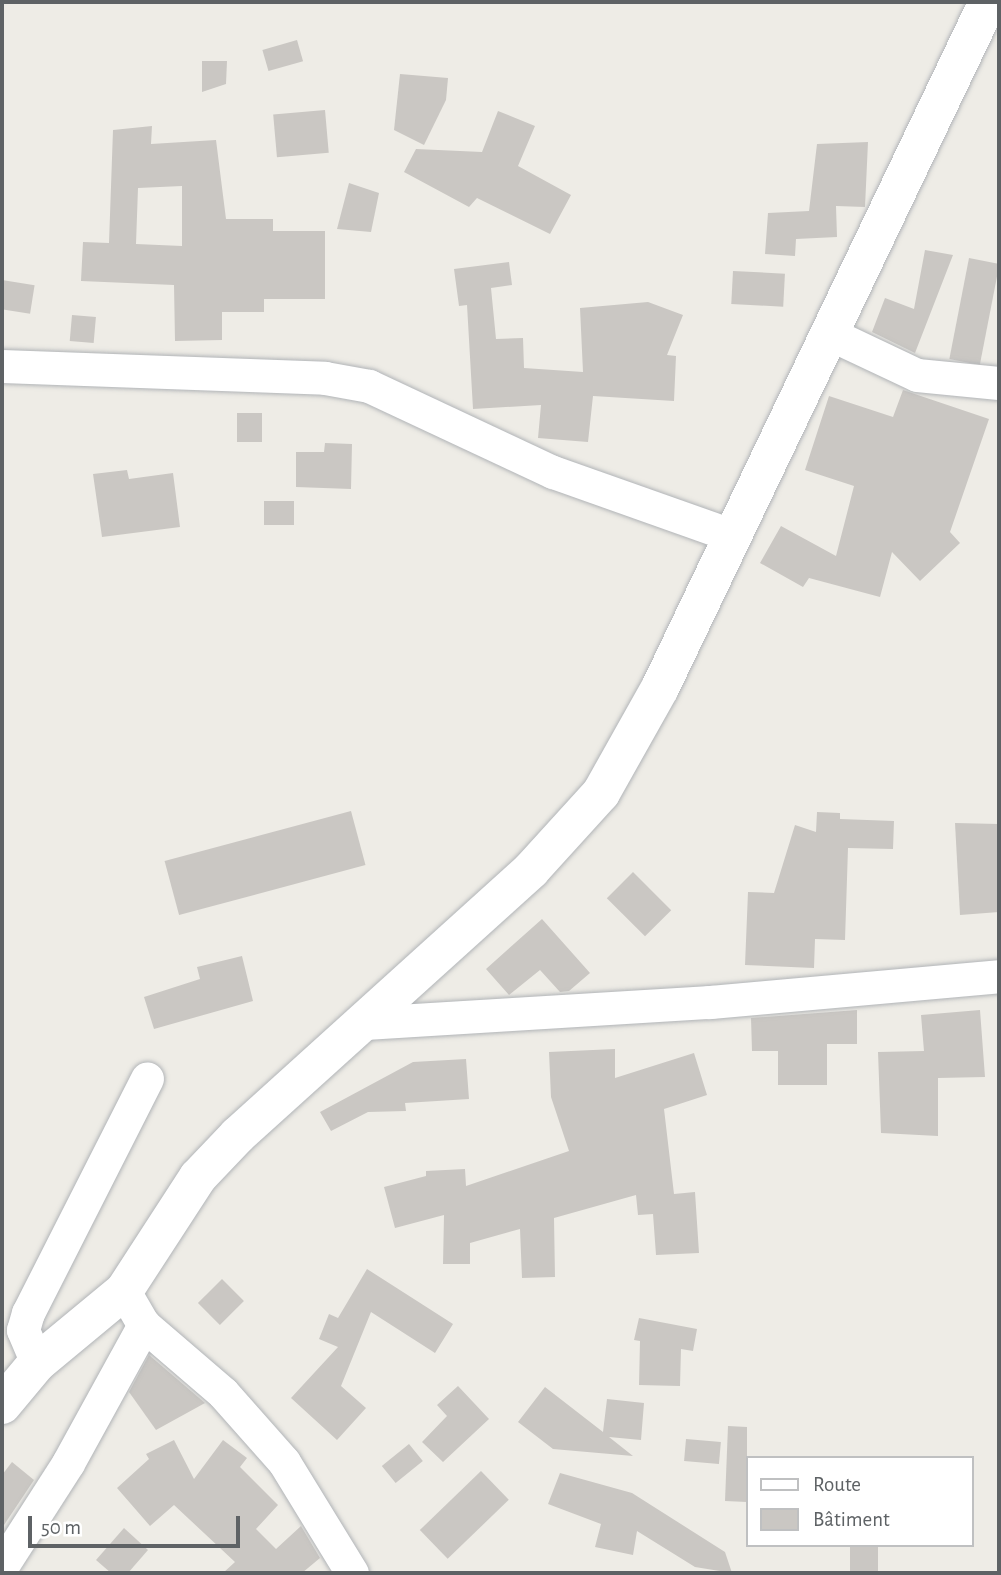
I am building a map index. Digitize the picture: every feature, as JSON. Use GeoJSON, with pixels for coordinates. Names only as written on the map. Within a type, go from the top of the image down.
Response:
{"type":"FeatureCollection","features":[{"type":"Feature","properties":{"kind":"street"},"geometry":{"type":"LineString","coordinates":[[2,1405],[37,1363],[124,1291],[198,1177],[531,870],[601,793],[660,688],[988,2]]}},
{"type":"Feature","properties":{"kind":"street"},"geometry":{"type":"LineString","coordinates":[[828,334],[917,375],[999,383]]}},
{"type":"Feature","properties":{"kind":"street"},"geometry":{"type":"LineString","coordinates":[[2,366],[325,378],[369,386],[553,472],[734,536]]}},
{"type":"Feature","properties":{"kind":"street"},"geometry":{"type":"LineString","coordinates":[[365,1023],[710,1002],[999,976]]}},
{"type":"Feature","properties":{"kind":"street"},"geometry":{"type":"LineString","coordinates":[[37,1363],[23,1330],[28,1313],[147,1078]]}},
{"type":"Feature","properties":{"kind":"street"},"geometry":{"type":"LineString","coordinates":[[124,1291],[144,1325],[223,1393],[284,1462],[352,1573]]}},
{"type":"Feature","properties":{"kind":"street"},"geometry":{"type":"LineString","coordinates":[[2,1566],[68,1463],[144,1325]]}},
{"type":"Feature","properties":{"kind":"building"},"geometry":{"type":"Polygon","coordinates":[[[297,40],[303,61],[268,71],[262,50],[297,40]]]}},
{"type":"Feature","properties":{"kind":"building"},"geometry":{"type":"Polygon","coordinates":[[[202,61],[227,61],[226,84],[202,92],[202,61]]]}},
{"type":"Feature","properties":{"kind":"building"},"geometry":{"type":"Polygon","coordinates":[[[400,74],[448,78],[446,100],[424,145],[394,130],[400,74]]]}},
{"type":"Feature","properties":{"kind":"building"},"geometry":{"type":"Polygon","coordinates":[[[325,110],[329,153],[277,157],[273,115],[325,110]]]}},
{"type":"Feature","properties":{"kind":"building"},"geometry":{"type":"Polygon","coordinates":[[[498,111],[535,126],[518,166],[571,195],[550,234],[477,198],[469,207],[404,172],[416,149],[482,152],[498,111]]]}},
{"type":"Feature","properties":{"kind":"building"},"geometry":{"type":"Polygon","coordinates":[[[152,126],[151,144],[216,140],[226,219],[273,219],[273,231],[325,231],[325,299],[264,299],[264,312],[222,312],[222,340],[175,341],[174,285],[81,281],[83,242],[109,243],[113,130],[152,126]],[[182,186],[138,188],[136,244],[182,246],[182,186]]]}},
{"type":"Feature","properties":{"kind":"building"},"geometry":{"type":"Polygon","coordinates":[[[868,142],[865,207],[836,206],[837,237],[796,239],[795,256],[765,254],[768,213],[809,211],[817,144],[868,142]]]}},
{"type":"Feature","properties":{"kind":"building"},"geometry":{"type":"Polygon","coordinates":[[[349,183],[379,193],[371,232],[337,229],[349,183]]]}},
{"type":"Feature","properties":{"kind":"building"},"geometry":{"type":"Polygon","coordinates":[[[925,250],[953,255],[915,353],[872,332],[885,298],[914,309],[925,250]]]}},
{"type":"Feature","properties":{"kind":"building"},"geometry":{"type":"Polygon","coordinates":[[[969,258],[999,264],[980,365],[949,359],[969,258]]]}},
{"type":"Feature","properties":{"kind":"building"},"geometry":{"type":"Polygon","coordinates":[[[509,262],[512,285],[491,288],[496,339],[523,338],[524,368],[583,372],[580,308],[648,302],[683,315],[667,355],[676,356],[674,401],[593,396],[588,442],[538,438],[541,405],[473,409],[467,305],[459,306],[454,269],[509,262]]]}},
{"type":"Feature","properties":{"kind":"building"},"geometry":{"type":"Polygon","coordinates":[[[733,271],[785,274],[783,307],[731,304],[733,271]]]}},
{"type":"Feature","properties":{"kind":"building"},"geometry":{"type":"Polygon","coordinates":[[[2,280],[35,285],[30,314],[2,309],[2,280]]]}},
{"type":"Feature","properties":{"kind":"building"},"geometry":{"type":"Polygon","coordinates":[[[72,315],[96,317],[94,343],[70,341],[72,315]]]}},
{"type":"Feature","properties":{"kind":"building"},"geometry":{"type":"Polygon","coordinates":[[[903,390],[989,419],[950,532],[960,543],[920,581],[892,552],[880,597],[809,578],[803,587],[760,563],[781,526],[836,556],[854,486],[805,470],[829,396],[893,417],[903,390]]]}},
{"type":"Feature","properties":{"kind":"building"},"geometry":{"type":"Polygon","coordinates":[[[237,413],[262,413],[262,442],[237,442],[237,413]]]}},
{"type":"Feature","properties":{"kind":"building"},"geometry":{"type":"Polygon","coordinates":[[[325,443],[352,444],[351,489],[296,487],[296,452],[324,452],[325,443]]]}},
{"type":"Feature","properties":{"kind":"building"},"geometry":{"type":"Polygon","coordinates":[[[127,470],[129,479],[173,473],[180,527],[102,537],[93,474],[127,470]]]}},
{"type":"Feature","properties":{"kind":"building"},"geometry":{"type":"Polygon","coordinates":[[[264,501],[294,501],[294,525],[264,525],[264,501]]]}},
{"type":"Feature","properties":{"kind":"building"},"geometry":{"type":"Polygon","coordinates":[[[351,811],[365,865],[179,915],[165,861],[351,811]]]}},
{"type":"Feature","properties":{"kind":"building"},"geometry":{"type":"Polygon","coordinates":[[[817,812],[840,813],[840,819],[894,821],[893,849],[848,848],[845,940],[815,939],[814,968],[745,965],[748,892],[774,893],[795,825],[816,832],[817,812]]]}},
{"type":"Feature","properties":{"kind":"building"},"geometry":{"type":"Polygon","coordinates":[[[955,823],[999,824],[999,912],[960,915],[955,823]]]}},
{"type":"Feature","properties":{"kind":"building"},"geometry":{"type":"Polygon","coordinates":[[[633,872],[671,910],[645,936],[607,898],[633,872]]]}},
{"type":"Feature","properties":{"kind":"building"},"geometry":{"type":"Polygon","coordinates":[[[542,919],[590,973],[569,991],[560,992],[540,970],[509,995],[486,969],[542,919]]]}},
{"type":"Feature","properties":{"kind":"building"},"geometry":{"type":"Polygon","coordinates":[[[242,956],[253,1001],[154,1029],[144,997],[200,979],[197,967],[242,956]]]}},
{"type":"Feature","properties":{"kind":"building"},"geometry":{"type":"Polygon","coordinates":[[[857,1010],[857,1044],[827,1044],[827,1085],[778,1085],[778,1051],[752,1051],[751,1018],[857,1010]]]}},
{"type":"Feature","properties":{"kind":"building"},"geometry":{"type":"Polygon","coordinates":[[[980,1010],[985,1077],[938,1078],[938,1136],[881,1133],[878,1052],[924,1051],[921,1015],[980,1010]]]}},
{"type":"Feature","properties":{"kind":"building"},"geometry":{"type":"Polygon","coordinates":[[[615,1049],[615,1078],[694,1053],[707,1095],[664,1109],[674,1194],[695,1192],[699,1253],[656,1255],[653,1214],[638,1215],[636,1195],[554,1218],[555,1277],[522,1278],[520,1229],[470,1243],[470,1264],[443,1264],[444,1215],[395,1228],[384,1187],[426,1176],[426,1171],[465,1169],[466,1186],[569,1151],[551,1097],[549,1052],[615,1049]]]}},
{"type":"Feature","properties":{"kind":"building"},"geometry":{"type":"Polygon","coordinates":[[[466,1059],[469,1099],[405,1103],[406,1111],[368,1112],[331,1131],[320,1112],[413,1062],[466,1059]]]}},
{"type":"Feature","properties":{"kind":"building"},"geometry":{"type":"Polygon","coordinates":[[[367,1269],[453,1324],[435,1353],[371,1312],[341,1386],[366,1408],[337,1440],[291,1398],[338,1347],[319,1339],[329,1314],[338,1318],[367,1269]]]}},
{"type":"Feature","properties":{"kind":"building"},"geometry":{"type":"Polygon","coordinates":[[[222,1279],[244,1301],[220,1325],[198,1303],[222,1279]]]}},
{"type":"Feature","properties":{"kind":"building"},"geometry":{"type":"Polygon","coordinates":[[[639,1318],[697,1329],[693,1351],[681,1349],[680,1386],[639,1385],[640,1341],[634,1340],[639,1318]]]}},
{"type":"Feature","properties":{"kind":"building"},"geometry":{"type":"Polygon","coordinates":[[[149,1355],[205,1403],[156,1430],[129,1392],[149,1355]]]}},
{"type":"Feature","properties":{"kind":"building"},"geometry":{"type":"Polygon","coordinates":[[[458,1386],[489,1419],[443,1462],[422,1442],[447,1416],[437,1405],[458,1386]]]}},
{"type":"Feature","properties":{"kind":"building"},"geometry":{"type":"Polygon","coordinates":[[[545,1387],[603,1432],[607,1399],[644,1403],[641,1440],[609,1437],[633,1456],[553,1449],[518,1422],[545,1387]]]}},
{"type":"Feature","properties":{"kind":"building"},"geometry":{"type":"Polygon","coordinates":[[[728,1426],[747,1427],[746,1502],[725,1501],[728,1426]]]}},
{"type":"Feature","properties":{"kind":"building"},"geometry":{"type":"Polygon","coordinates":[[[686,1439],[721,1442],[719,1464],[684,1461],[686,1439]]]}},
{"type":"Feature","properties":{"kind":"building"},"geometry":{"type":"Polygon","coordinates":[[[174,1440],[194,1479],[223,1440],[247,1458],[240,1467],[278,1505],[256,1529],[276,1549],[301,1526],[320,1558],[302,1573],[223,1573],[235,1562],[174,1505],[150,1526],[117,1488],[149,1459],[146,1454],[174,1440]]]}},
{"type":"Feature","properties":{"kind":"building"},"geometry":{"type":"Polygon","coordinates":[[[409,1444],[423,1461],[396,1483],[382,1466],[409,1444]]]}},
{"type":"Feature","properties":{"kind":"building"},"geometry":{"type":"Polygon","coordinates":[[[12,1462],[34,1480],[2,1528],[2,1475],[12,1462]]]}},
{"type":"Feature","properties":{"kind":"building"},"geometry":{"type":"Polygon","coordinates":[[[481,1471],[509,1500],[448,1559],[420,1530],[481,1471]]]}},
{"type":"Feature","properties":{"kind":"building"},"geometry":{"type":"Polygon","coordinates":[[[560,1473],[632,1493],[725,1552],[732,1573],[695,1567],[637,1531],[633,1555],[595,1547],[601,1524],[548,1504],[560,1473]]]}},
{"type":"Feature","properties":{"kind":"building"},"geometry":{"type":"Polygon","coordinates":[[[124,1528],[148,1550],[128,1573],[111,1573],[96,1560],[124,1528]]]}},
{"type":"Feature","properties":{"kind":"building"},"geometry":{"type":"Polygon","coordinates":[[[850,1547],[878,1547],[878,1573],[850,1573],[850,1547]]]}}]}
